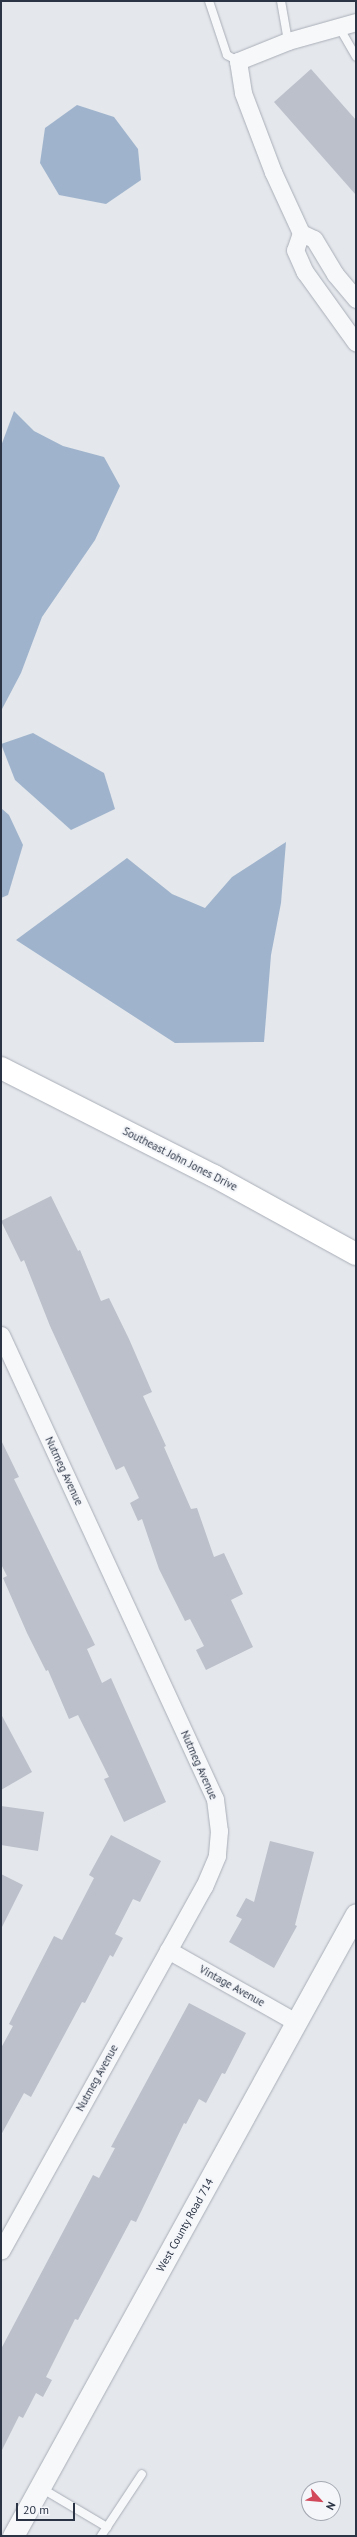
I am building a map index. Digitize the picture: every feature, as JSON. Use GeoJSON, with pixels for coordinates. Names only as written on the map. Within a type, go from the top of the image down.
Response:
{"type":"FeatureCollection","features":[{"type":"Feature","properties":{"kind":"main road","name":"Southeast John Jones Drive"},"geometry":{"type":"LineString","coordinates":[[1,1068],[354,1249]]}},
{"type":"Feature","properties":{"kind":"street"},"geometry":{"type":"LineString","coordinates":[[356,22],[288,41],[238,61],[243,93],[273,172],[301,233],[314,239],[335,274],[356,299]]}},
{"type":"Feature","properties":{"kind":"street"},"geometry":{"type":"LineString","coordinates":[[301,233],[295,250],[305,272],[356,343]]}},
{"type":"Feature","properties":{"kind":"street","name":"Nutmeg Avenue"},"geometry":{"type":"LineString","coordinates":[[1,1335],[215,1799],[219,1831],[217,1856],[168,1950],[1,2250]]}},
{"type":"Feature","properties":{"kind":"street","name":"West County Road 714"},"geometry":{"type":"LineString","coordinates":[[13,2536],[356,1914]]}},
{"type":"Feature","properties":{"kind":"street","name":"Vintage Avenue"},"geometry":{"type":"LineString","coordinates":[[168,1950],[296,2022]]}},
{"type":"Feature","properties":{"kind":"lane"},"geometry":{"type":"LineString","coordinates":[[209,1],[227,55],[238,61]]}},
{"type":"Feature","properties":{"kind":"lane"},"geometry":{"type":"LineString","coordinates":[[281,1],[288,41]]}},
{"type":"Feature","properties":{"kind":"lane"},"geometry":{"type":"LineString","coordinates":[[339,27],[356,56]]}},
{"type":"Feature","properties":{"kind":"lane"},"geometry":{"type":"LineString","coordinates":[[101,2536],[142,2474]]}},
{"type":"Feature","properties":{"kind":"lane"},"geometry":{"type":"LineString","coordinates":[[40,2487],[107,2527]]}},
{"type":"Feature","properties":{"kind":"water"},"geometry":{"type":"Polygon","coordinates":[[[77,105],[114,117],[138,149],[141,180],[106,204],[59,195],[40,163],[45,128],[77,105]]]}},
{"type":"Feature","properties":{"kind":"water"},"geometry":{"type":"Polygon","coordinates":[[[14,411],[34,431],[63,446],[104,457],[120,486],[95,540],[42,617],[21,673],[1,711],[1,446],[14,411]]]}},
{"type":"Feature","properties":{"kind":"water"},"geometry":{"type":"Polygon","coordinates":[[[33,733],[104,773],[115,809],[71,830],[15,780],[1,744],[33,733]]]}},
{"type":"Feature","properties":{"kind":"water"},"geometry":{"type":"Polygon","coordinates":[[[1,808],[9,815],[23,845],[8,895],[1,898],[1,808]]]}},
{"type":"Feature","properties":{"kind":"water"},"geometry":{"type":"Polygon","coordinates":[[[286,842],[281,903],[271,955],[264,1042],[175,1043],[16,940],[127,858],[172,894],[205,908],[232,877],[286,842]]]}},
{"type":"Feature","properties":{"kind":"building"},"geometry":{"type":"Polygon","coordinates":[[[311,69],[356,120],[356,195],[274,102],[311,69]]]}},
{"type":"Feature","properties":{"kind":"building"},"geometry":{"type":"Polygon","coordinates":[[[51,1196],[78,1251],[80,1250],[101,1301],[109,1298],[129,1339],[152,1392],[143,1396],[166,1446],[164,1447],[191,1509],[197,1508],[214,1557],[224,1553],[243,1594],[231,1600],[253,1647],[206,1670],[196,1650],[204,1646],[190,1619],[185,1621],[159,1569],[142,1519],[138,1521],[130,1503],[139,1498],[124,1466],[116,1470],[50,1326],[24,1260],[21,1262],[1,1221],[51,1196]]]}},
{"type":"Feature","properties":{"kind":"building"},"geometry":{"type":"Polygon","coordinates":[[[1,1440],[19,1477],[14,1479],[95,1645],[87,1649],[102,1683],[111,1678],[166,1802],[124,1822],[104,1779],[109,1777],[78,1715],[69,1719],[48,1670],[46,1671],[27,1633],[3,1578],[7,1576],[1,1564],[1,1440]]]}},
{"type":"Feature","properties":{"kind":"building"},"geometry":{"type":"Polygon","coordinates":[[[1,1714],[32,1772],[1,1790],[1,1714]]]}},
{"type":"Feature","properties":{"kind":"building"},"geometry":{"type":"Polygon","coordinates":[[[1,1806],[44,1812],[38,1851],[1,1845],[1,1806]]]}},
{"type":"Feature","properties":{"kind":"building"},"geometry":{"type":"Polygon","coordinates":[[[111,1835],[161,1861],[140,1902],[133,1899],[115,1934],[123,1938],[113,1957],[110,1955],[85,2003],[82,2002],[31,2097],[24,2093],[1,2135],[1,2048],[13,2026],[9,2024],[54,1936],[62,1940],[94,1878],[89,1875],[111,1835]]]}},
{"type":"Feature","properties":{"kind":"building"},"geometry":{"type":"Polygon","coordinates":[[[270,1841],[314,1852],[295,1925],[297,1926],[274,1968],[229,1942],[242,1919],[236,1916],[246,1898],[254,1902],[270,1841]]]}},
{"type":"Feature","properties":{"kind":"building"},"geometry":{"type":"Polygon","coordinates":[[[1,1874],[23,1885],[1,1929],[1,1874]]]}},
{"type":"Feature","properties":{"kind":"building"},"geometry":{"type":"Polygon","coordinates":[[[189,2003],[246,2033],[225,2074],[222,2073],[206,2103],[199,2099],[186,2124],[184,2123],[136,2222],[131,2220],[78,2320],[75,2319],[46,2377],[52,2380],[43,2397],[36,2393],[23,2418],[19,2416],[1,2452],[1,2349],[93,2175],[99,2178],[115,2148],[111,2147],[189,2003]]]}}]}
